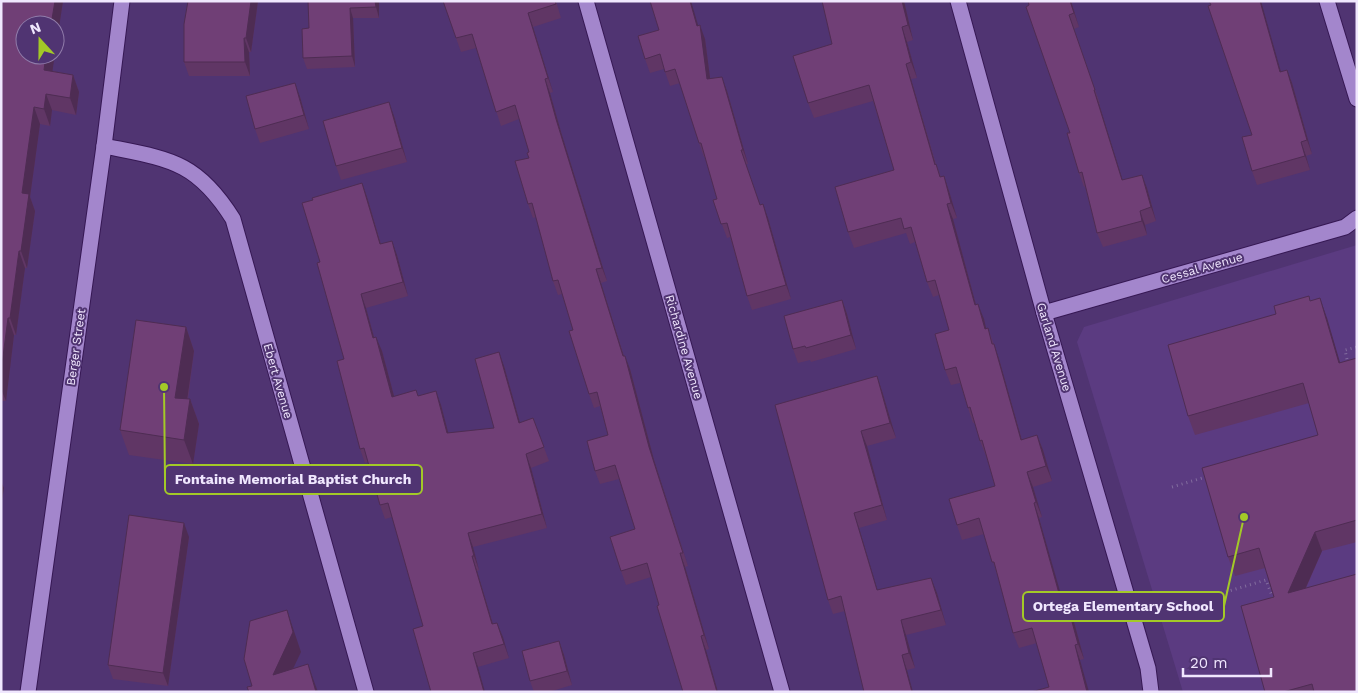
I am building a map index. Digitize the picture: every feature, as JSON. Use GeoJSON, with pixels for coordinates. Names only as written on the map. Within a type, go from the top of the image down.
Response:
{"type":"FeatureCollection","features":[{"type":"Feature","properties":{"kind":"street","name":"Berger Street"},"geometry":{"type":"LineString","coordinates":[[28,692],[104,146],[122,1]]}},
{"type":"Feature","properties":{"kind":"street","name":"Richardine Avenue"},"geometry":{"type":"LineString","coordinates":[[586,1],[782,692]]}},
{"type":"Feature","properties":{"kind":"street","name":"Garland Avenue"},"geometry":{"type":"LineString","coordinates":[[958,1],[1044,313],[1148,668],[1150,692]]}},
{"type":"Feature","properties":{"kind":"street"},"geometry":{"type":"LineString","coordinates":[[1327,1],[1357,99]]}},
{"type":"Feature","properties":{"kind":"street","name":"Ebert Avenue"},"geometry":{"type":"LineString","coordinates":[[104,146],[162,157],[184,167],[204,181],[220,197],[233,219],[366,692]]}},
{"type":"Feature","properties":{"kind":"street","name":"Cessal Avenue"},"geometry":{"type":"LineString","coordinates":[[1044,313],[1345,227],[1357,218]]}},
{"type":"Feature","properties":{"kind":"path"},"geometry":{"type":"LineString","coordinates":[[1349,367],[1345,350],[1357,347]]}},
{"type":"Feature","properties":{"kind":"path"},"geometry":{"type":"LineString","coordinates":[[1172,487],[1218,474]]}},
{"type":"Feature","properties":{"kind":"path"},"geometry":{"type":"LineString","coordinates":[[1202,599],[1266,580],[1276,608]]}},
{"type":"Feature","properties":{"kind":"shaded area"},"geometry":{"type":"Polygon","coordinates":[[[1357,245],[1357,692],[1183,692],[1077,342],[1084,327],[1357,245]]]}},
{"type":"Feature","properties":{"kind":"building"},"geometry":{"type":"Polygon","coordinates":[[[1,1],[55,1],[53,15],[15,15],[15,65],[45,65],[44,70],[73,75],[70,98],[46,94],[44,109],[34,107],[22,193],[29,194],[1,372],[1,1]]]}},
{"type":"Feature","properties":{"kind":"building"},"geometry":{"type":"Polygon","coordinates":[[[188,1],[251,1],[246,38],[244,38],[245,62],[184,62],[184,24],[188,1]]]}},
{"type":"Feature","properties":{"kind":"building"},"geometry":{"type":"Polygon","coordinates":[[[308,1],[375,1],[376,7],[350,8],[352,56],[303,58],[302,29],[309,28],[308,1]]]}},
{"type":"Feature","properties":{"kind":"building"},"geometry":{"type":"Polygon","coordinates":[[[443,1],[555,1],[556,4],[528,13],[548,78],[545,79],[556,119],[602,268],[596,269],[623,356],[625,356],[649,447],[683,553],[680,553],[704,635],[701,636],[717,692],[683,692],[657,606],[659,605],[647,563],[621,571],[610,537],[635,529],[615,465],[595,471],[587,441],[608,435],[597,392],[589,394],[569,331],[573,330],[558,280],[553,281],[532,203],[528,204],[515,161],[529,158],[527,153],[529,152],[515,105],[496,112],[472,34],[456,38],[443,1]]]}},
{"type":"Feature","properties":{"kind":"building"},"geometry":{"type":"Polygon","coordinates":[[[650,1],[690,1],[697,26],[700,25],[707,79],[722,77],[743,150],[741,150],[760,205],[763,204],[786,285],[747,296],[727,223],[721,224],[713,200],[717,199],[701,143],[699,143],[675,69],[665,72],[660,54],[645,59],[638,36],[659,30],[650,1]]]}},
{"type":"Feature","properties":{"kind":"building"},"geometry":{"type":"Polygon","coordinates":[[[822,1],[902,1],[908,25],[902,27],[911,62],[906,64],[935,165],[940,177],[944,176],[951,203],[947,204],[975,305],[978,304],[985,329],[988,328],[992,344],[994,344],[1021,440],[1037,435],[1046,466],[1027,472],[1060,597],[1065,596],[1078,644],[1075,645],[1087,692],[1031,692],[1049,687],[1032,628],[1013,633],[994,562],[992,562],[979,518],[957,525],[949,499],[995,486],[982,440],[980,441],[970,407],[968,408],[956,367],[945,370],[935,334],[949,330],[935,280],[927,282],[911,227],[904,229],[901,218],[848,232],[835,187],[894,170],[869,85],[808,103],[793,56],[832,44],[822,1]]]}},
{"type":"Feature","properties":{"kind":"building"},"geometry":{"type":"Polygon","coordinates":[[[1028,1],[1070,1],[1074,13],[1069,15],[1095,90],[1122,180],[1142,175],[1151,207],[1140,211],[1142,221],[1097,233],[1082,172],[1079,173],[1067,133],[1070,133],[1026,7],[1029,5],[1028,1]]]}},
{"type":"Feature","properties":{"kind":"building"},"geometry":{"type":"Polygon","coordinates":[[[1209,1],[1260,1],[1280,72],[1287,70],[1307,140],[1301,142],[1305,156],[1252,171],[1242,137],[1252,135],[1208,6],[1211,5],[1209,1]]]}},
{"type":"Feature","properties":{"kind":"building"},"geometry":{"type":"Polygon","coordinates":[[[295,83],[304,115],[255,129],[246,96],[295,83]]]}},
{"type":"Feature","properties":{"kind":"building"},"geometry":{"type":"Polygon","coordinates":[[[389,102],[402,148],[336,166],[323,121],[389,102]]]}},
{"type":"Feature","properties":{"kind":"building"},"geometry":{"type":"Polygon","coordinates":[[[362,183],[380,244],[392,241],[403,282],[361,294],[373,338],[376,337],[392,397],[416,390],[418,396],[436,391],[447,433],[494,428],[475,359],[499,352],[519,423],[533,418],[544,447],[526,454],[542,514],[468,533],[474,556],[472,556],[492,624],[497,623],[504,644],[473,653],[484,692],[431,692],[413,629],[423,626],[388,503],[380,505],[364,448],[360,449],[337,361],[344,359],[317,263],[320,262],[302,203],[313,200],[312,198],[362,183]]]}},
{"type":"Feature","properties":{"kind":"building"},"geometry":{"type":"Polygon","coordinates":[[[1309,296],[1310,301],[1320,298],[1339,363],[1357,358],[1357,520],[1315,532],[1288,593],[1357,574],[1357,692],[1314,692],[1312,684],[1283,692],[1265,692],[1241,606],[1274,597],[1259,548],[1228,557],[1202,468],[1318,435],[1303,383],[1188,416],[1168,345],[1276,314],[1274,306],[1309,296]]]}},
{"type":"Feature","properties":{"kind":"building"},"geometry":{"type":"Polygon","coordinates":[[[842,300],[851,335],[806,348],[805,346],[793,349],[784,316],[842,300]]]}},
{"type":"Feature","properties":{"kind":"building"},"geometry":{"type":"Polygon","coordinates":[[[136,320],[186,327],[175,398],[190,399],[184,440],[120,430],[136,320]]]}},
{"type":"Feature","properties":{"kind":"building"},"geometry":{"type":"Polygon","coordinates":[[[877,376],[890,423],[861,431],[882,505],[854,513],[877,590],[931,578],[941,610],[901,620],[909,653],[902,655],[912,692],[864,692],[841,596],[828,600],[775,405],[877,376]]]}},
{"type":"Feature","properties":{"kind":"building"},"geometry":{"type":"Polygon","coordinates":[[[129,515],[184,523],[163,673],[108,665],[129,515]]]}},
{"type":"Feature","properties":{"kind":"building"},"geometry":{"type":"Polygon","coordinates":[[[287,610],[293,632],[273,675],[308,664],[316,692],[249,692],[247,687],[252,686],[244,659],[250,621],[287,610]]]}},
{"type":"Feature","properties":{"kind":"building"},"geometry":{"type":"Polygon","coordinates":[[[559,641],[567,671],[530,681],[522,651],[559,641]]]}},
{"type":"Feature","properties":{"kind":"place","name":"Fontaine Memorial Baptist Church"},"geometry":{"type":"Point","coordinates":[164,387]}},
{"type":"Feature","properties":{"kind":"place","name":"Ortega Elementary School"},"geometry":{"type":"Point","coordinates":[1244,517]}}]}
